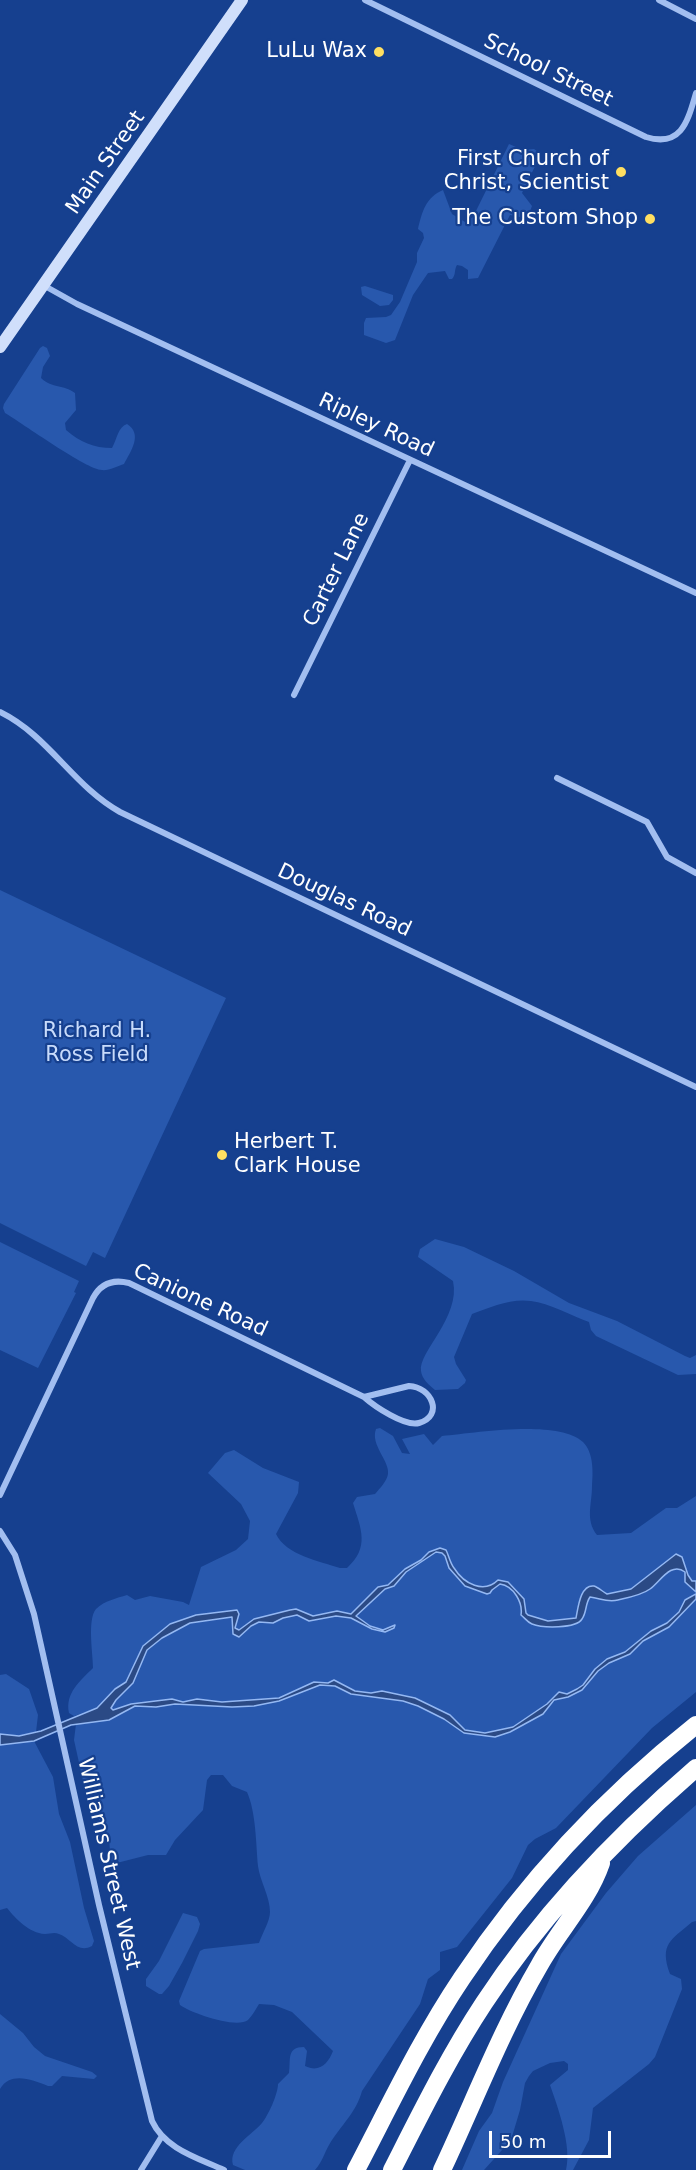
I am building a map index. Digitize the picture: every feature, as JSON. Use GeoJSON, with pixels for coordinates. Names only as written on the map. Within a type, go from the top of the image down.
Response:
{"type":"FeatureCollection","features":[{"type":"Feature","properties":{"kind":"highway"},"geometry":{"type":"LineString","coordinates":[[356,2170],[438,2017],[468,1970],[514,1907],[562,1849],[594,1816],[643,1769],[696,1725]]}},
{"type":"Feature","properties":{"kind":"highway"},"geometry":{"type":"LineString","coordinates":[[392,2170],[450,2060],[485,2002],[544,1921],[604,1853],[696,1768]]}},
{"type":"Feature","properties":{"kind":"highway"},"geometry":{"type":"LineString","coordinates":[[442,2170],[520,2000],[555,1940],[590,1888],[604,1853]]}},
{"type":"Feature","properties":{"kind":"main road","name":"Main Street"},"geometry":{"type":"LineString","coordinates":[[0,347],[242,0]]}},
{"type":"Feature","properties":{"kind":"street","name":"School Street"},"geometry":{"type":"LineString","coordinates":[[365,0],[646,137],[657,140],[671,138],[679,133],[686,124],[696,93]]}},
{"type":"Feature","properties":{"kind":"street"},"geometry":{"type":"LineString","coordinates":[[658,0],[696,19]]}},
{"type":"Feature","properties":{"kind":"street","name":"Ripley Road"},"geometry":{"type":"LineString","coordinates":[[43,285],[77,304],[696,593]]}},
{"type":"Feature","properties":{"kind":"street","name":"Carter Lane"},"geometry":{"type":"LineString","coordinates":[[294,695],[410,460]]}},
{"type":"Feature","properties":{"kind":"street","name":"Douglas Road"},"geometry":{"type":"LineString","coordinates":[[0,712],[36,735],[80,783],[116,810],[696,1087]]}},
{"type":"Feature","properties":{"kind":"street"},"geometry":{"type":"LineString","coordinates":[[557,778],[647,822],[667,857],[696,873]]}},
{"type":"Feature","properties":{"kind":"street","name":"Canione Road"},"geometry":{"type":"LineString","coordinates":[[0,1495],[93,1298],[101,1287],[111,1282],[129,1282],[364,1397],[377,1407],[411,1423],[427,1419],[433,1409],[428,1393],[416,1386],[364,1397]]}},
{"type":"Feature","properties":{"kind":"street","name":"Williams Street West"},"geometry":{"type":"LineString","coordinates":[[0,1531],[15,1555],[28,1591],[99,1905],[152,2121],[162,2136]]}},
{"type":"Feature","properties":{"kind":"street"},"geometry":{"type":"LineString","coordinates":[[141,2170],[162,2136],[174,2146],[224,2170]]}},
{"type":"Feature","properties":{"kind":"green space"},"geometry":{"type":"Polygon","coordinates":[[[509,144],[523,150],[534,149],[541,154],[522,193],[532,206],[529,214],[520,217],[510,215],[478,278],[468,279],[468,270],[457,265],[452,279],[449,279],[445,271],[428,273],[413,295],[395,340],[386,343],[364,335],[366,318],[391,315],[400,302],[417,262],[417,253],[424,238],[423,233],[418,229],[423,211],[432,197],[443,190],[452,214],[465,222],[473,217],[509,144]]]}},
{"type":"Feature","properties":{"kind":"green space"},"geometry":{"type":"Polygon","coordinates":[[[365,286],[393,295],[393,300],[389,305],[380,306],[362,295],[361,287],[365,286]]]}},
{"type":"Feature","properties":{"kind":"green space"},"geometry":{"type":"Polygon","coordinates":[[[43,346],[47,348],[50,356],[43,367],[41,378],[50,384],[75,393],[76,410],[65,423],[66,430],[88,444],[112,448],[120,431],[127,424],[132,428],[135,438],[124,464],[107,470],[94,468],[69,455],[5,413],[4,404],[43,346]]]}},
{"type":"Feature","properties":{"kind":"green space","name":"Richard H. Ross Field"},"geometry":{"type":"Polygon","coordinates":[[[0,890],[226,998],[105,1258],[93,1252],[86,1266],[0,1223],[0,890]]]}},
{"type":"Feature","properties":{"kind":"green space"},"geometry":{"type":"Polygon","coordinates":[[[435,1239],[464,1247],[514,1271],[569,1303],[617,1321],[685,1356],[690,1358],[696,1355],[696,1374],[678,1375],[596,1336],[589,1322],[545,1304],[524,1300],[501,1304],[472,1314],[454,1357],[466,1380],[465,1383],[458,1389],[435,1390],[423,1377],[422,1363],[446,1320],[454,1294],[453,1281],[418,1257],[420,1249],[435,1239]]]}},
{"type":"Feature","properties":{"kind":"green space"},"geometry":{"type":"Polygon","coordinates":[[[0,1242],[79,1281],[74,1292],[76,1293],[38,1368],[0,1350],[0,1242]]]}},
{"type":"Feature","properties":{"kind":"green space"},"geometry":{"type":"Polygon","coordinates":[[[380,1428],[393,1436],[402,1453],[410,1454],[402,1439],[424,1434],[433,1445],[442,1436],[516,1429],[555,1431],[571,1435],[583,1442],[591,1457],[593,1475],[590,1518],[597,1535],[631,1533],[666,1508],[677,1508],[696,1496],[696,1692],[652,1728],[556,1828],[528,1845],[512,1878],[457,1947],[440,1952],[440,1970],[428,1979],[420,2004],[362,2091],[356,2106],[315,2170],[245,2170],[233,2165],[234,2153],[267,2115],[275,2099],[278,2084],[289,2073],[290,2059],[294,2049],[304,2047],[307,2051],[305,2066],[310,2068],[322,2066],[333,2051],[292,2012],[274,2005],[259,2004],[248,2020],[234,2023],[203,2016],[180,2005],[179,2001],[200,1951],[259,1943],[269,1919],[270,1906],[259,1872],[254,1818],[247,1792],[232,1786],[223,1775],[211,1775],[207,1780],[203,1810],[175,1840],[166,1855],[148,1855],[105,1866],[110,1851],[109,1839],[103,1824],[89,1808],[74,1740],[76,1724],[109,1720],[135,1706],[155,1702],[131,1704],[112,1710],[111,1708],[133,1683],[147,1650],[162,1638],[181,1628],[184,1620],[170,1624],[143,1646],[126,1682],[115,1689],[97,1708],[74,1716],[69,1713],[69,1699],[71,1693],[93,1668],[91,1629],[93,1614],[99,1606],[127,1595],[135,1600],[150,1596],[189,1605],[201,1567],[236,1550],[248,1539],[250,1521],[241,1504],[208,1473],[225,1453],[234,1450],[263,1468],[299,1482],[298,1493],[276,1534],[287,1547],[295,1552],[323,1563],[347,1568],[359,1553],[362,1537],[353,1503],[357,1497],[375,1494],[385,1482],[388,1474],[376,1441],[376,1429],[380,1428]]]}},
{"type":"Feature","properties":{"kind":"green space"},"geometry":{"type":"Polygon","coordinates":[[[6,1674],[29,1689],[38,1715],[36,1732],[19,1736],[0,1734],[0,1675],[6,1674]]]}},
{"type":"Feature","properties":{"kind":"green space"},"geometry":{"type":"Polygon","coordinates":[[[34,1741],[53,1777],[59,1814],[70,1842],[84,1908],[94,1941],[92,1946],[87,1948],[78,1947],[59,1934],[34,1931],[19,1921],[7,1908],[0,1910],[0,1745],[34,1741]]]}},
{"type":"Feature","properties":{"kind":"green space"},"geometry":{"type":"Polygon","coordinates":[[[696,1805],[696,1921],[673,1938],[667,1949],[666,1956],[670,1974],[681,1979],[682,1989],[655,2057],[593,2108],[589,2140],[573,2170],[566,2170],[566,2139],[550,2085],[568,2070],[568,2064],[564,2061],[550,2063],[533,2071],[529,2076],[525,2083],[511,2140],[484,2170],[462,2170],[479,2131],[492,2113],[503,2082],[561,1954],[606,1893],[638,1856],[696,1805]]]}},
{"type":"Feature","properties":{"kind":"green space"},"geometry":{"type":"Polygon","coordinates":[[[183,1913],[197,1917],[200,1924],[198,1931],[169,1986],[162,1994],[159,1994],[146,1986],[146,1979],[159,1961],[183,1913]]]}},
{"type":"Feature","properties":{"kind":"green space"},"geometry":{"type":"Polygon","coordinates":[[[0,2014],[23,2033],[45,2056],[92,2072],[97,2076],[94,2079],[62,2076],[52,2086],[22,2078],[10,2080],[0,2089],[0,2014]]]}},
{"type":"Feature","properties":{"kind":"shaded area"},"geometry":{"type":"Polygon","coordinates":[[[440,1548],[446,1550],[453,1566],[463,1579],[481,1587],[498,1580],[508,1582],[524,1599],[528,1615],[548,1621],[576,1618],[580,1598],[589,1586],[594,1586],[607,1594],[631,1589],[676,1554],[682,1557],[692,1581],[696,1581],[696,1592],[685,1582],[685,1572],[675,1569],[639,1595],[614,1601],[590,1597],[582,1619],[573,1625],[551,1627],[537,1625],[532,1624],[521,1615],[519,1600],[505,1585],[500,1584],[487,1594],[465,1586],[449,1568],[445,1556],[436,1552],[406,1572],[394,1586],[385,1589],[356,1616],[370,1626],[383,1630],[395,1625],[394,1628],[385,1632],[372,1629],[351,1618],[336,1616],[309,1621],[297,1615],[273,1623],[259,1622],[239,1637],[233,1634],[232,1617],[190,1623],[162,1638],[147,1650],[133,1683],[111,1708],[113,1710],[131,1704],[172,1699],[183,1702],[197,1699],[222,1702],[279,1698],[314,1682],[328,1683],[334,1680],[355,1691],[371,1693],[382,1691],[415,1698],[450,1715],[465,1730],[485,1733],[513,1727],[547,1704],[559,1692],[567,1694],[577,1689],[607,1659],[625,1652],[651,1631],[667,1623],[679,1612],[685,1600],[696,1594],[696,1599],[669,1627],[643,1641],[630,1654],[609,1663],[598,1671],[582,1690],[568,1697],[554,1700],[543,1714],[510,1732],[495,1737],[464,1733],[444,1719],[403,1701],[351,1694],[335,1686],[320,1685],[279,1701],[254,1706],[175,1704],[156,1707],[135,1706],[109,1720],[71,1725],[34,1741],[0,1745],[0,1734],[19,1736],[41,1731],[97,1708],[115,1689],[126,1682],[143,1646],[170,1624],[196,1615],[237,1610],[239,1614],[235,1628],[239,1630],[254,1619],[296,1609],[313,1616],[337,1611],[351,1614],[378,1587],[388,1585],[405,1569],[421,1560],[429,1552],[440,1548]]]}},
{"type":"Feature","properties":{"kind":"place","name":"LuLu Wax"},"geometry":{"type":"Point","coordinates":[379,52]}},
{"type":"Feature","properties":{"kind":"place","name":"First Church of Christ, Scientist"},"geometry":{"type":"Point","coordinates":[621,172]}},
{"type":"Feature","properties":{"kind":"place","name":"The Custom Shop"},"geometry":{"type":"Point","coordinates":[650,219]}},
{"type":"Feature","properties":{"kind":"place","name":"Herbert T. Clark House"},"geometry":{"type":"Point","coordinates":[222,1155]}}]}
